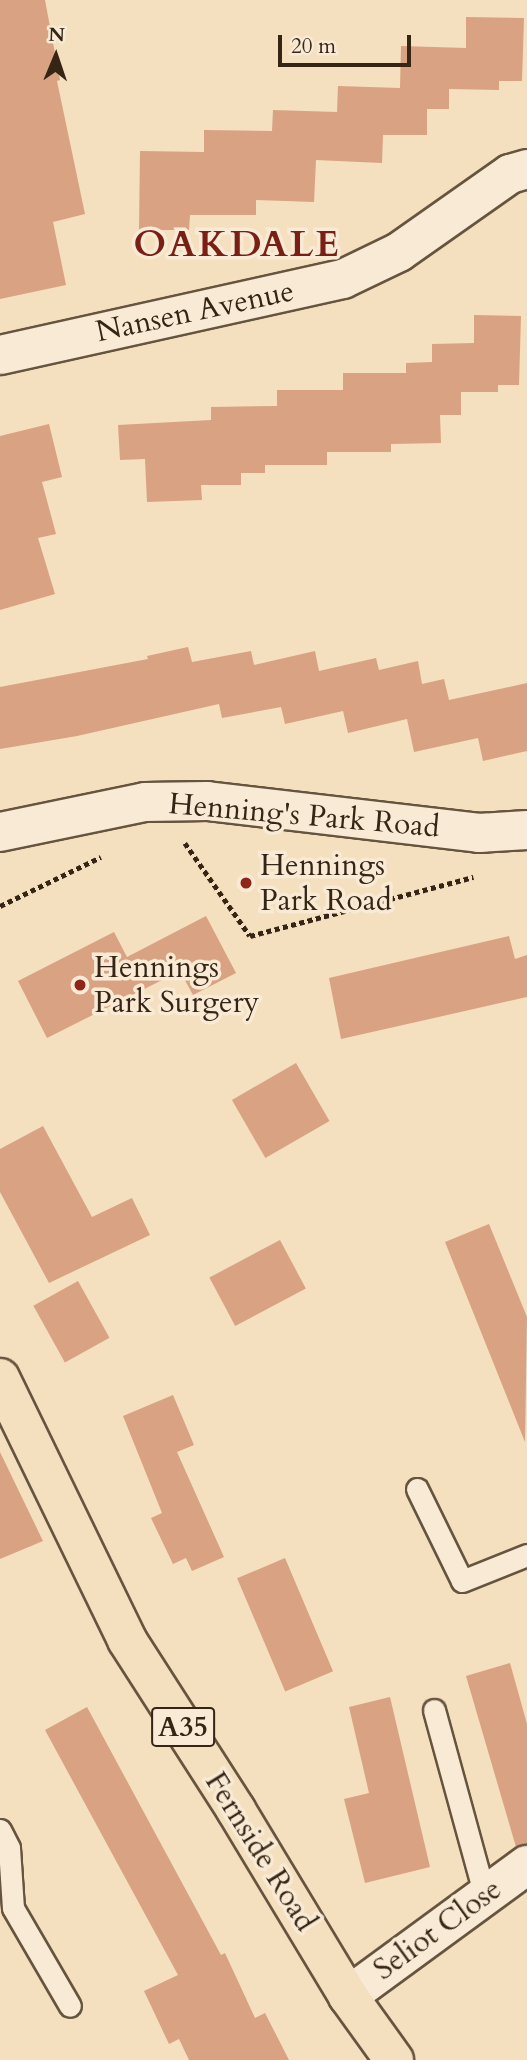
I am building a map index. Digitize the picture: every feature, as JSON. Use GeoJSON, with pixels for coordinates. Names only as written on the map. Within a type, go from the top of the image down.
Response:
{"type":"FeatureCollection","features":[{"type":"Feature","properties":{"kind":"highway","name":"Fernside Road"},"geometry":{"type":"LineString","coordinates":[[0,1378],[127,1640],[236,1810],[348,1996],[394,2060]]}},
{"type":"Feature","properties":{"kind":"street","name":"Nansen Avenue"},"geometry":{"type":"LineString","coordinates":[[0,355],[343,279],[398,252],[510,174],[527,169]]}},
{"type":"Feature","properties":{"kind":"street","name":"Henning's Park Road"},"geometry":{"type":"LineString","coordinates":[[0,832],[156,802],[207,802],[479,833],[520,830]]}},
{"type":"Feature","properties":{"kind":"street","name":"Seliot Close"},"geometry":{"type":"LineString","coordinates":[[348,1996],[527,1865]]}},
{"type":"Feature","properties":{"kind":"lane"},"geometry":{"type":"LineString","coordinates":[[417,1489],[462,1581],[527,1555]]}},
{"type":"Feature","properties":{"kind":"lane"},"geometry":{"type":"LineString","coordinates":[[434,1710],[485,1896]]}},
{"type":"Feature","properties":{"kind":"lane"},"geometry":{"type":"LineString","coordinates":[[0,1830],[9,1848],[13,1908],[70,2006]]}},
{"type":"Feature","properties":{"kind":"path"},"geometry":{"type":"LineString","coordinates":[[156,802],[250,936],[491,872],[520,830]]}},
{"type":"Feature","properties":{"kind":"path"},"geometry":{"type":"LineString","coordinates":[[0,906],[107,854]]}},
{"type":"Feature","properties":{"kind":"building"},"geometry":{"type":"Polygon","coordinates":[[[0,0],[45,0],[60,80],[57,81],[85,214],[53,222],[66,285],[0,299],[0,0]]]}},
{"type":"Feature","properties":{"kind":"building"},"geometry":{"type":"Polygon","coordinates":[[[466,17],[524,18],[522,81],[499,81],[499,90],[449,89],[449,109],[427,109],[427,135],[383,135],[382,163],[316,160],[314,202],[256,200],[256,215],[190,215],[189,230],[139,230],[140,151],[204,152],[204,130],[272,131],[273,110],[337,112],[338,86],[400,88],[401,46],[466,48],[466,17]]]}},
{"type":"Feature","properties":{"kind":"building"},"geometry":{"type":"Polygon","coordinates":[[[474,315],[521,316],[519,385],[498,385],[498,392],[461,392],[461,415],[440,415],[441,443],[391,444],[391,452],[327,452],[327,465],[265,465],[265,473],[241,473],[241,485],[201,485],[202,500],[147,502],[145,459],[120,460],[118,425],[211,420],[211,407],[277,406],[277,390],[343,390],[343,373],[406,373],[406,363],[432,362],[432,344],[474,343],[474,315]]]}},
{"type":"Feature","properties":{"kind":"building"},"geometry":{"type":"Polygon","coordinates":[[[49,424],[62,477],[42,482],[56,534],[38,538],[55,594],[0,610],[0,436],[49,424]]]}},
{"type":"Feature","properties":{"kind":"building"},"geometry":{"type":"Polygon","coordinates":[[[188,647],[192,662],[251,651],[254,665],[315,651],[319,671],[376,658],[379,670],[418,661],[422,684],[444,679],[449,700],[527,683],[527,751],[483,761],[478,738],[414,752],[407,719],[348,733],[343,711],[285,724],[281,707],[222,718],[219,704],[77,736],[0,749],[0,687],[148,659],[147,656],[188,647]]]}},
{"type":"Feature","properties":{"kind":"building"},"geometry":{"type":"Polygon","coordinates":[[[206,916],[236,973],[193,995],[180,971],[47,1038],[18,981],[114,932],[127,957],[206,916]]]}},
{"type":"Feature","properties":{"kind":"building"},"geometry":{"type":"Polygon","coordinates":[[[509,936],[515,959],[527,955],[527,997],[341,1039],[329,978],[509,936]]]}},
{"type":"Feature","properties":{"kind":"building"},"geometry":{"type":"Polygon","coordinates":[[[296,1063],[329,1121],[265,1158],[232,1100],[296,1063]]]}},
{"type":"Feature","properties":{"kind":"building"},"geometry":{"type":"Polygon","coordinates":[[[43,1126],[92,1217],[132,1198],[150,1235],[49,1283],[0,1192],[0,1149],[43,1126]]]}},
{"type":"Feature","properties":{"kind":"building"},"geometry":{"type":"Polygon","coordinates":[[[489,1224],[527,1317],[525,1442],[445,1242],[489,1224]]]}},
{"type":"Feature","properties":{"kind":"building"},"geometry":{"type":"Polygon","coordinates":[[[280,1240],[306,1289],[235,1326],[209,1278],[280,1240]]]}},
{"type":"Feature","properties":{"kind":"building"},"geometry":{"type":"Polygon","coordinates":[[[78,1281],[110,1338],[65,1363],[33,1306],[78,1281]]]}},
{"type":"Feature","properties":{"kind":"building"},"geometry":{"type":"Polygon","coordinates":[[[173,1395],[194,1445],[177,1452],[224,1557],[192,1571],[186,1558],[173,1564],[151,1518],[162,1513],[123,1416],[173,1395]]]}},
{"type":"Feature","properties":{"kind":"building"},"geometry":{"type":"Polygon","coordinates":[[[0,1452],[43,1541],[0,1559],[0,1452]]]}},
{"type":"Feature","properties":{"kind":"building"},"geometry":{"type":"Polygon","coordinates":[[[285,1558],[333,1671],[285,1692],[237,1578],[285,1558]]]}},
{"type":"Feature","properties":{"kind":"building"},"geometry":{"type":"Polygon","coordinates":[[[510,1663],[527,1724],[527,1844],[516,1847],[466,1676],[510,1663]]]}},
{"type":"Feature","properties":{"kind":"building"},"geometry":{"type":"Polygon","coordinates":[[[390,1697],[430,1867],[365,1883],[344,1799],[369,1793],[349,1707],[390,1697]]]}},
{"type":"Feature","properties":{"kind":"building"},"geometry":{"type":"Polygon","coordinates":[[[87,1707],[221,1955],[225,1953],[255,2018],[265,2013],[289,2060],[189,2060],[179,2039],[169,2044],[144,1991],[178,1975],[45,1730],[87,1707]]]}},
{"type":"Feature","properties":{"kind":"place","name":"Hennings Park Road"},"geometry":{"type":"Point","coordinates":[246,883]}},
{"type":"Feature","properties":{"kind":"place","name":"Hennings Park Surgery"},"geometry":{"type":"Point","coordinates":[80,985]}},
{"type":"Feature","properties":{"kind":"district","name":"OAKDALE"},"geometry":{"type":"Point","coordinates":[237,244]}}]}
